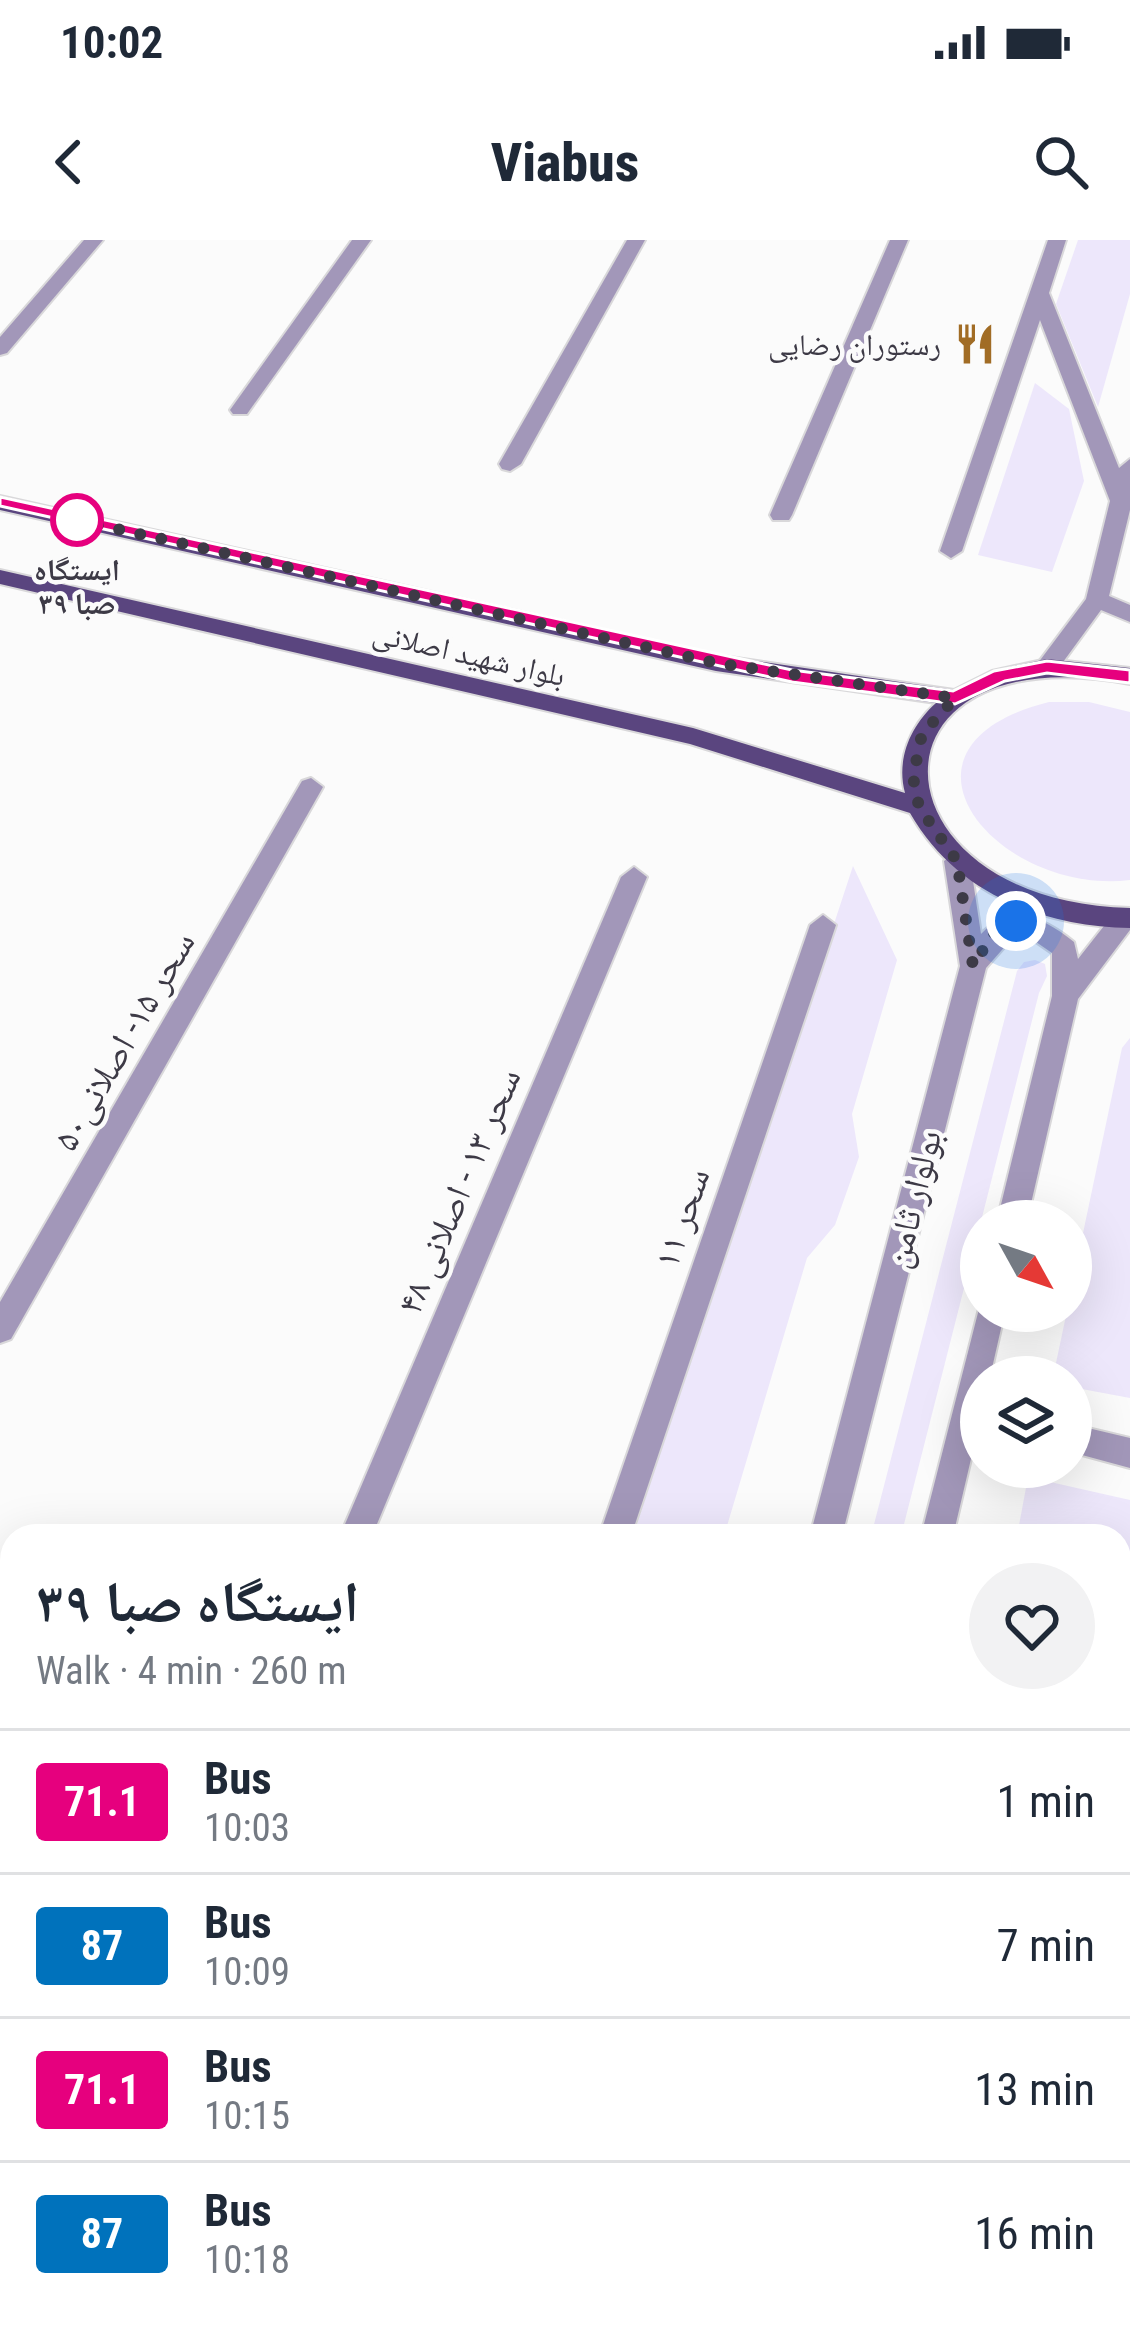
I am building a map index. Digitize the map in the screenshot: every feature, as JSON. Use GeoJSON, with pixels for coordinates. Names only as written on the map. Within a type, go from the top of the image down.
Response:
{"type":"FeatureCollection","features":[{"type":"Feature","properties":{"kind":"main road","name":"بلوار شهید اصلانی"},"geometry":{"type":"LineString","coordinates":[[0,502],[716,663],[955,698]]}},
{"type":"Feature","properties":{"kind":"main road","name":"بلوار شهید اصلانی"},"geometry":{"type":"LineString","coordinates":[[0,577],[693,736],[919,807]]}},
{"type":"Feature","properties":{"kind":"main road"},"geometry":{"type":"LineString","coordinates":[[1127,918],[1068,914],[1004,892],[957,861],[919,807],[913,777],[922,734],[955,698],[1001,676],[1047,667],[1130,676]]}},
{"type":"Feature","properties":{"kind":"street"},"geometry":{"type":"LineString","coordinates":[[0,349],[94,240]]}},
{"type":"Feature","properties":{"kind":"street"},"geometry":{"type":"LineString","coordinates":[[240,410],[362,240]]}},
{"type":"Feature","properties":{"kind":"street"},"geometry":{"type":"LineString","coordinates":[[510,464],[636,240]]}},
{"type":"Feature","properties":{"kind":"street"},"geometry":{"type":"LineString","coordinates":[[781,515],[899,240]]}},
{"type":"Feature","properties":{"kind":"street"},"geometry":{"type":"LineString","coordinates":[[951,551],[1057,240]]}},
{"type":"Feature","properties":{"kind":"street"},"geometry":{"type":"LineString","coordinates":[[1039,293],[1121,501]]}},
{"type":"Feature","properties":{"kind":"street"},"geometry":{"type":"LineString","coordinates":[[1047,667],[1097,600],[1130,466]]}},
{"type":"Feature","properties":{"kind":"street"},"geometry":{"type":"LineString","coordinates":[[1097,600],[1130,614]]}},
{"type":"Feature","properties":{"kind":"street","name":"سحر ۱۵- اصلانی۵۰"},"geometry":{"type":"LineString","coordinates":[[0,1330],[311,787]]}},
{"type":"Feature","properties":{"kind":"street","name":"بولوار ثامن"},"geometry":{"type":"LineString","coordinates":[[829,1524],[973,966],[957,861]]}},
{"type":"Feature","properties":{"kind":"street","name":"سحر ۱۳ - اصلانی ۴۸"},"geometry":{"type":"LineString","coordinates":[[361,1524],[634,877]]}},
{"type":"Feature","properties":{"kind":"street"},"geometry":{"type":"LineString","coordinates":[[1065,996],[1127,918]]}},
{"type":"Feature","properties":{"kind":"street"},"geometry":{"type":"LineString","coordinates":[[973,966],[995,931],[1016,921],[1040,927],[1064,949],[1065,996],[1017,1200]]}},
{"type":"Feature","properties":{"kind":"street","name":"سحر ۱۱"},"geometry":{"type":"LineString","coordinates":[[619,1524],[823,925]]}},
{"type":"Feature","properties":{"kind":"street"},"geometry":{"type":"LineString","coordinates":[[1092,1443],[1130,1453]]}},
{"type":"Feature","properties":{"kind":"street"},"geometry":{"type":"LineString","coordinates":[[941,1524],[960,1460]]}},
{"type":"Feature","properties":{"kind":"shaded area"},"geometry":{"type":"Polygon","coordinates":[[[1078,240],[1130,240],[1130,294],[1098,407],[1056,304],[1078,240]]]}},
{"type":"Feature","properties":{"kind":"shaded area"},"geometry":{"type":"Polygon","coordinates":[[[1035,383],[1069,409],[1084,481],[1052,572],[978,555],[1035,383]]]}},
{"type":"Feature","properties":{"kind":"shaded area"},"geometry":{"type":"Polygon","coordinates":[[[1049,702],[1089,702],[1130,712],[1130,880],[1081,879],[1036,865],[999,843],[973,814],[961,782],[968,751],[996,723],[1049,702]]]}},
{"type":"Feature","properties":{"kind":"shaded area"},"geometry":{"type":"Polygon","coordinates":[[[853,866],[897,960],[852,1114],[859,1157],[835,1225],[807,1258],[728,1524],[637,1524],[853,866]]]}},
{"type":"Feature","properties":{"kind":"shaded area"},"geometry":{"type":"Polygon","coordinates":[[[1035,960],[1045,964],[1047,976],[986,1200],[960,1200],[960,1304],[904,1524],[874,1524],[1017,971],[1024,962],[1035,960]]]}},
{"type":"Feature","properties":{"kind":"shaded area"},"geometry":{"type":"Polygon","coordinates":[[[1130,1038],[1130,1398],[1092,1391],[1092,1356],[1057,1356],[1063,1332],[1092,1332],[1090,1200],[1122,1048],[1130,1038]]]}},
{"type":"Feature","properties":{"kind":"shaded area"},"geometry":{"type":"Polygon","coordinates":[[[1026,1488],[1077,1488],[1130,1500],[1130,1524],[1019,1524],[1026,1488]]]}},
{"type":"Feature","properties":{"kind":"bus line","name":"71.1"},"geometry":{"type":"LineString","coordinates":[[0,503],[716,663],[908,694],[955,698],[1001,676],[1047,667],[1130,676]]}},
{"type":"Feature","properties":{"kind":"place","name":"رستوران رضایی"},"geometry":{"type":"Point","coordinates":[975,344]}},
{"type":"Feature","properties":{"kind":"place","name":"ایستگاه صبا ۳۹"},"geometry":{"type":"Point","coordinates":[77,520]}},
{"type":"Feature","properties":{"kind":"route"},"geometry":{"type":"LineString","coordinates":[[77,520],[716,663],[955,698],[922,734],[913,777],[919,807],[957,861],[973,966],[995,931],[1016,921]]}}]}
